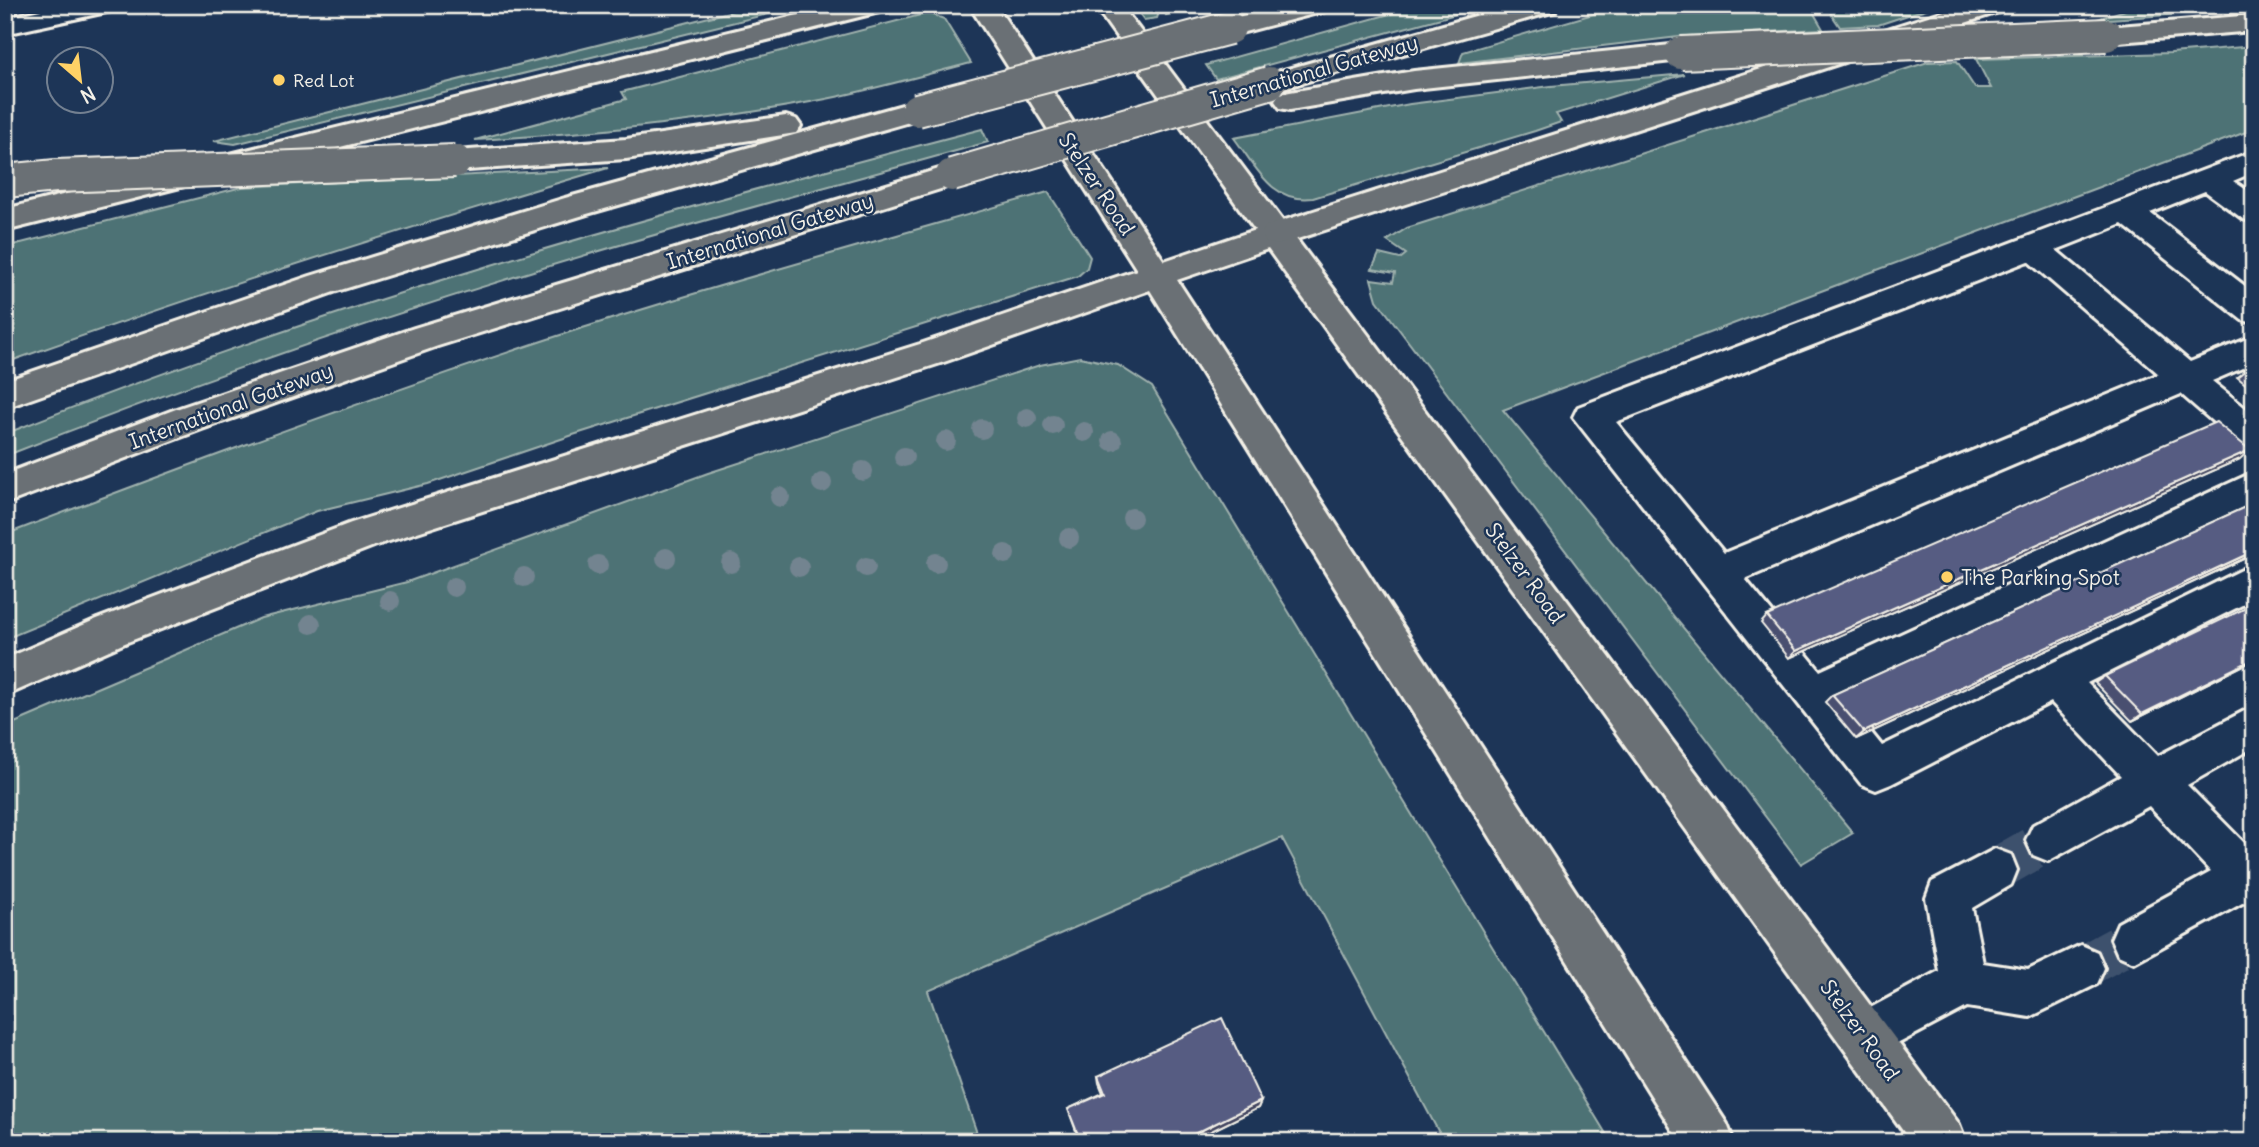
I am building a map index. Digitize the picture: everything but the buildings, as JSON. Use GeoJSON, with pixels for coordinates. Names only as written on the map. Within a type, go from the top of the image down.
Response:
{"type":"FeatureCollection","features":[{"type":"Feature","properties":{"kind":"main road"},"geometry":{"type":"LineString","coordinates":[[5,220],[873,5]]}},
{"type":"Feature","properties":{"kind":"main road","name":"Stelzer Road"},"geometry":{"type":"LineString","coordinates":[[982,5],[1709,1142]]}},
{"type":"Feature","properties":{"kind":"main road","name":"Stelzer Road"},"geometry":{"type":"LineString","coordinates":[[1107,5],[1941,1142]]}},
{"type":"Feature","properties":{"kind":"main road"},"geometry":{"type":"LineString","coordinates":[[5,395],[322,284],[576,206],[917,110],[1315,5]]}},
{"type":"Feature","properties":{"kind":"main road","name":"International Gateway"},"geometry":{"type":"LineString","coordinates":[[5,489],[190,419],[426,337],[951,175],[1123,125],[1279,92],[1545,5]]}},
{"type":"Feature","properties":{"kind":"main road"},"geometry":{"type":"LineString","coordinates":[[5,678],[111,631],[364,534],[907,362],[1277,234],[1992,5]]}},
{"type":"Feature","properties":{"kind":"main road"},"geometry":{"type":"LineString","coordinates":[[1279,92],[1681,53],[2106,35],[2254,23]]}},
{"type":"Feature","properties":{"kind":"main road"},"geometry":{"type":"LineString","coordinates":[[5,181],[69,175],[455,161],[626,149],[917,110]]}},
{"type":"Feature","properties":{"kind":"lane"},"geometry":{"type":"LineString","coordinates":[[5,26],[101,5]]}},
{"type":"Feature","properties":{"kind":"lane"},"geometry":{"type":"LineString","coordinates":[[2254,161],[1591,417],[1876,770],[2254,580]]}},
{"type":"Feature","properties":{"kind":"lane"},"geometry":{"type":"LineString","coordinates":[[2209,178],[2254,211]]}},
{"type":"Feature","properties":{"kind":"lane"},"geometry":{"type":"LineString","coordinates":[[2126,211],[2254,311]]}},
{"type":"Feature","properties":{"kind":"lane"},"geometry":{"type":"LineString","coordinates":[[2032,247],[2254,436]]}},
{"type":"Feature","properties":{"kind":"lane"},"geometry":{"type":"LineString","coordinates":[[1717,573],[2254,349]]}},
{"type":"Feature","properties":{"kind":"lane"},"geometry":{"type":"LineString","coordinates":[[1814,693],[2254,488]]}},
{"type":"Feature","properties":{"kind":"lane"},"geometry":{"type":"LineString","coordinates":[[2056,679],[2250,881],[2134,939]]}},
{"type":"Feature","properties":{"kind":"lane"},"geometry":{"type":"LineString","coordinates":[[2048,840],[2151,780],[2254,725]]}},
{"type":"Feature","properties":{"kind":"lane"},"geometry":{"type":"LineString","coordinates":[[1964,983],[1948,898],[1995,870]]}},
{"type":"Feature","properties":{"kind":"lane"},"geometry":{"type":"LineString","coordinates":[[1865,1037],[1964,983],[2030,993],[2081,968]]}},
{"type":"Feature","properties":{"kind":"green space"},"geometry":{"type":"Polygon","coordinates":[[[757,5],[805,5],[235,144],[214,141],[757,5]]]}},
{"type":"Feature","properties":{"kind":"green space"},"geometry":{"type":"Polygon","coordinates":[[[1133,5],[1208,5],[1166,15],[1161,7],[1157,18],[1144,20],[1133,5]]]}},
{"type":"Feature","properties":{"kind":"green space"},"geometry":{"type":"Polygon","coordinates":[[[1422,5],[1489,5],[1216,79],[1206,65],[1422,5]]]}},
{"type":"Feature","properties":{"kind":"green space"},"geometry":{"type":"Polygon","coordinates":[[[1624,5],[1809,5],[1823,29],[1687,36],[1459,63],[1463,52],[1624,5]]]}},
{"type":"Feature","properties":{"kind":"green space"},"geometry":{"type":"Polygon","coordinates":[[[1825,5],[1938,5],[1878,25],[1840,27],[1825,5]]]}},
{"type":"Feature","properties":{"kind":"green space"},"geometry":{"type":"Polygon","coordinates":[[[2141,5],[2254,5],[2254,9],[2094,20],[2141,5]]]}},
{"type":"Feature","properties":{"kind":"green space"},"geometry":{"type":"Polygon","coordinates":[[[928,13],[944,19],[971,63],[844,95],[739,114],[607,130],[475,140],[626,99],[622,92],[928,13]]]}},
{"type":"Feature","properties":{"kind":"green space"},"geometry":{"type":"Polygon","coordinates":[[[2254,46],[2254,129],[1503,410],[1853,833],[1801,864],[1377,300],[1371,279],[1393,282],[1395,273],[1372,269],[1379,254],[1400,259],[1406,254],[1387,241],[1407,228],[1928,62],[1957,61],[1975,88],[1991,88],[1976,59],[2171,53],[2254,46]]]}},
{"type":"Feature","properties":{"kind":"green space"},"geometry":{"type":"Polygon","coordinates":[[[1685,74],[1556,114],[1561,122],[1535,131],[1313,198],[1298,198],[1276,189],[1266,181],[1234,138],[1410,104],[1551,86],[1685,74]]]}},
{"type":"Feature","properties":{"kind":"green space"},"geometry":{"type":"Polygon","coordinates":[[[982,129],[988,142],[644,238],[398,314],[135,406],[5,456],[5,434],[245,344],[366,304],[611,230],[982,129]]]}},
{"type":"Feature","properties":{"kind":"green space"},"geometry":{"type":"Polygon","coordinates":[[[608,168],[305,261],[5,363],[5,247],[242,187],[608,168]]]}},
{"type":"Feature","properties":{"kind":"green space"},"geometry":{"type":"Polygon","coordinates":[[[1048,192],[1090,257],[1087,268],[1078,276],[573,435],[428,484],[317,511],[5,639],[7,534],[270,435],[536,343],[727,284],[1048,192]]]}},
{"type":"Feature","properties":{"kind":"green space"},"geometry":{"type":"Polygon","coordinates":[[[1080,357],[1118,365],[1152,387],[1611,1142],[1444,1142],[1282,838],[928,991],[980,1142],[5,1142],[5,727],[261,618],[407,582],[708,473],[1040,365],[1080,357]]]}},
{"type":"Feature","properties":{"kind":"tunnel"},"geometry":{"type":"LineString","coordinates":[[1995,870],[2048,840]]}},
{"type":"Feature","properties":{"kind":"tunnel"},"geometry":{"type":"LineString","coordinates":[[2081,968],[2134,939]]}},
{"type":"Feature","properties":{"kind":"place","name":"Red Lot"},"geometry":{"type":"Point","coordinates":[279,80]}},
{"type":"Feature","properties":{"kind":"place","name":"The Parking Spot"},"geometry":{"type":"Point","coordinates":[1947,577]}}]}
